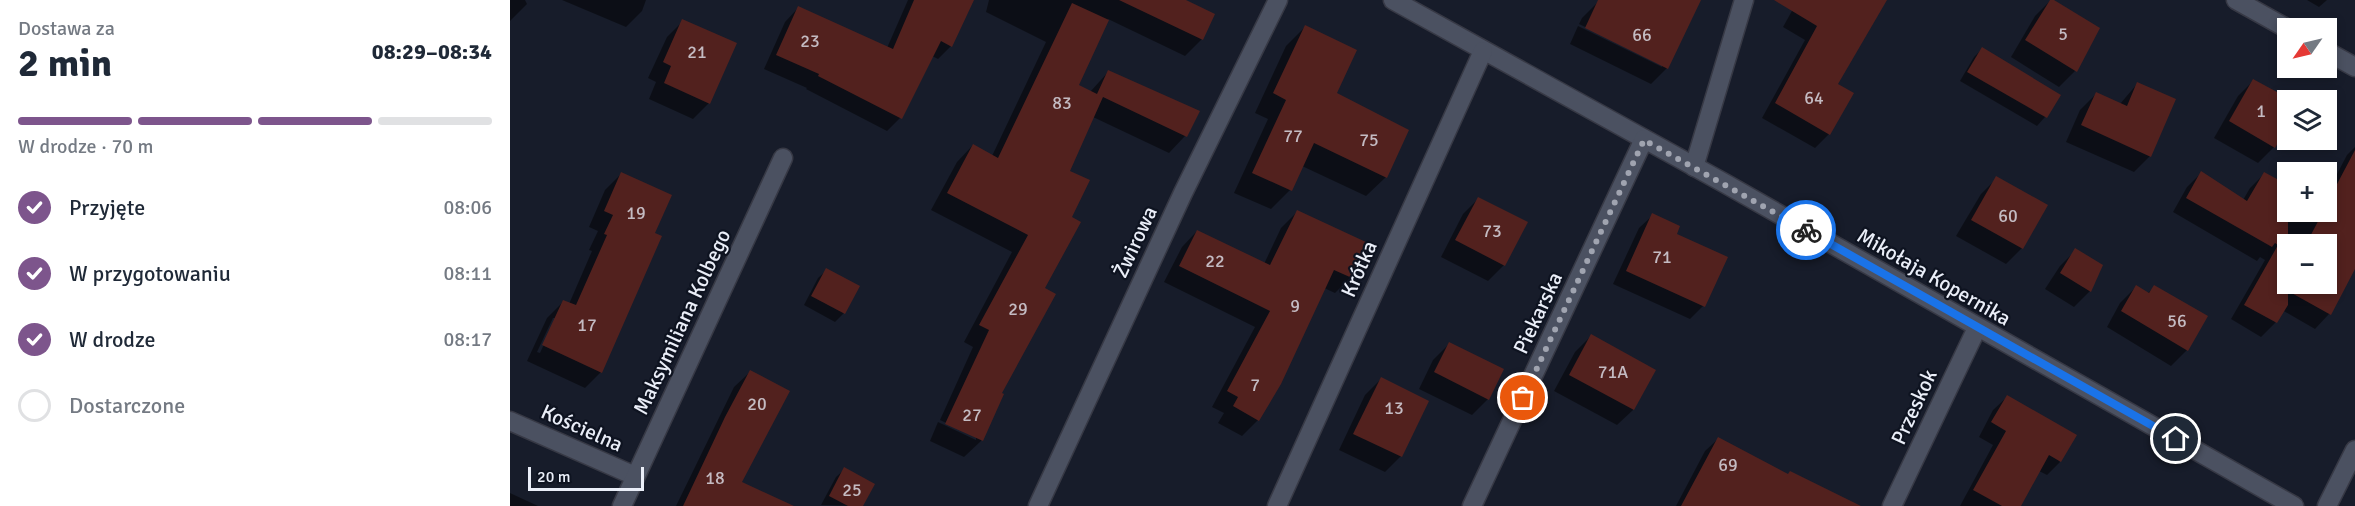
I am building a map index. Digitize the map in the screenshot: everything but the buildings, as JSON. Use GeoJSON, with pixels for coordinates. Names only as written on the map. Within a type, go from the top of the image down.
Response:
{"type":"FeatureCollection","features":[{"type":"Feature","properties":{"kind":"street","name":"Żwirowa"},"geometry":{"type":"LineString","coordinates":[[1038,506],[1183,193],[1278,0]]}},
{"type":"Feature","properties":{"kind":"street","name":"Mikołaja Kopernika"},"geometry":{"type":"LineString","coordinates":[[1393,0],[1694,167],[2291,505]]}},
{"type":"Feature","properties":{"kind":"street"},"geometry":{"type":"LineString","coordinates":[[1694,167],[1744,0]]}},
{"type":"Feature","properties":{"kind":"street"},"geometry":{"type":"LineString","coordinates":[[2236,0],[2277,23]]}},
{"type":"Feature","properties":{"kind":"street","name":"Krótka"},"geometry":{"type":"LineString","coordinates":[[1276,506],[1484,51]]}},
{"type":"Feature","properties":{"kind":"street"},"geometry":{"type":"LineString","coordinates":[[2337,57],[2355,67]]}},
{"type":"Feature","properties":{"kind":"street","name":"Piekarska"},"geometry":{"type":"LineString","coordinates":[[1472,506],[1644,140]]}},
{"type":"Feature","properties":{"kind":"street","name":"Maksymiliana Kolbego"},"geometry":{"type":"LineString","coordinates":[[622,506],[783,158]]}},
{"type":"Feature","properties":{"kind":"street","name":"Przeskok"},"geometry":{"type":"LineString","coordinates":[[1892,506],[1977,328]]}},
{"type":"Feature","properties":{"kind":"street","name":"Kościelna"},"geometry":{"type":"LineString","coordinates":[[510,421],[635,476]]}},
{"type":"Feature","properties":{"kind":"street"},"geometry":{"type":"LineString","coordinates":[[2327,506],[2355,450]]}},
{"type":"Feature","properties":{"kind":"way so far"},"geometry":{"type":"LineString","coordinates":[[1523,398],[1644,140],[1806,230]]}},
{"type":"Feature","properties":{"kind":"route"},"geometry":{"type":"LineString","coordinates":[[1806,230],[2176,439]]}}]}
